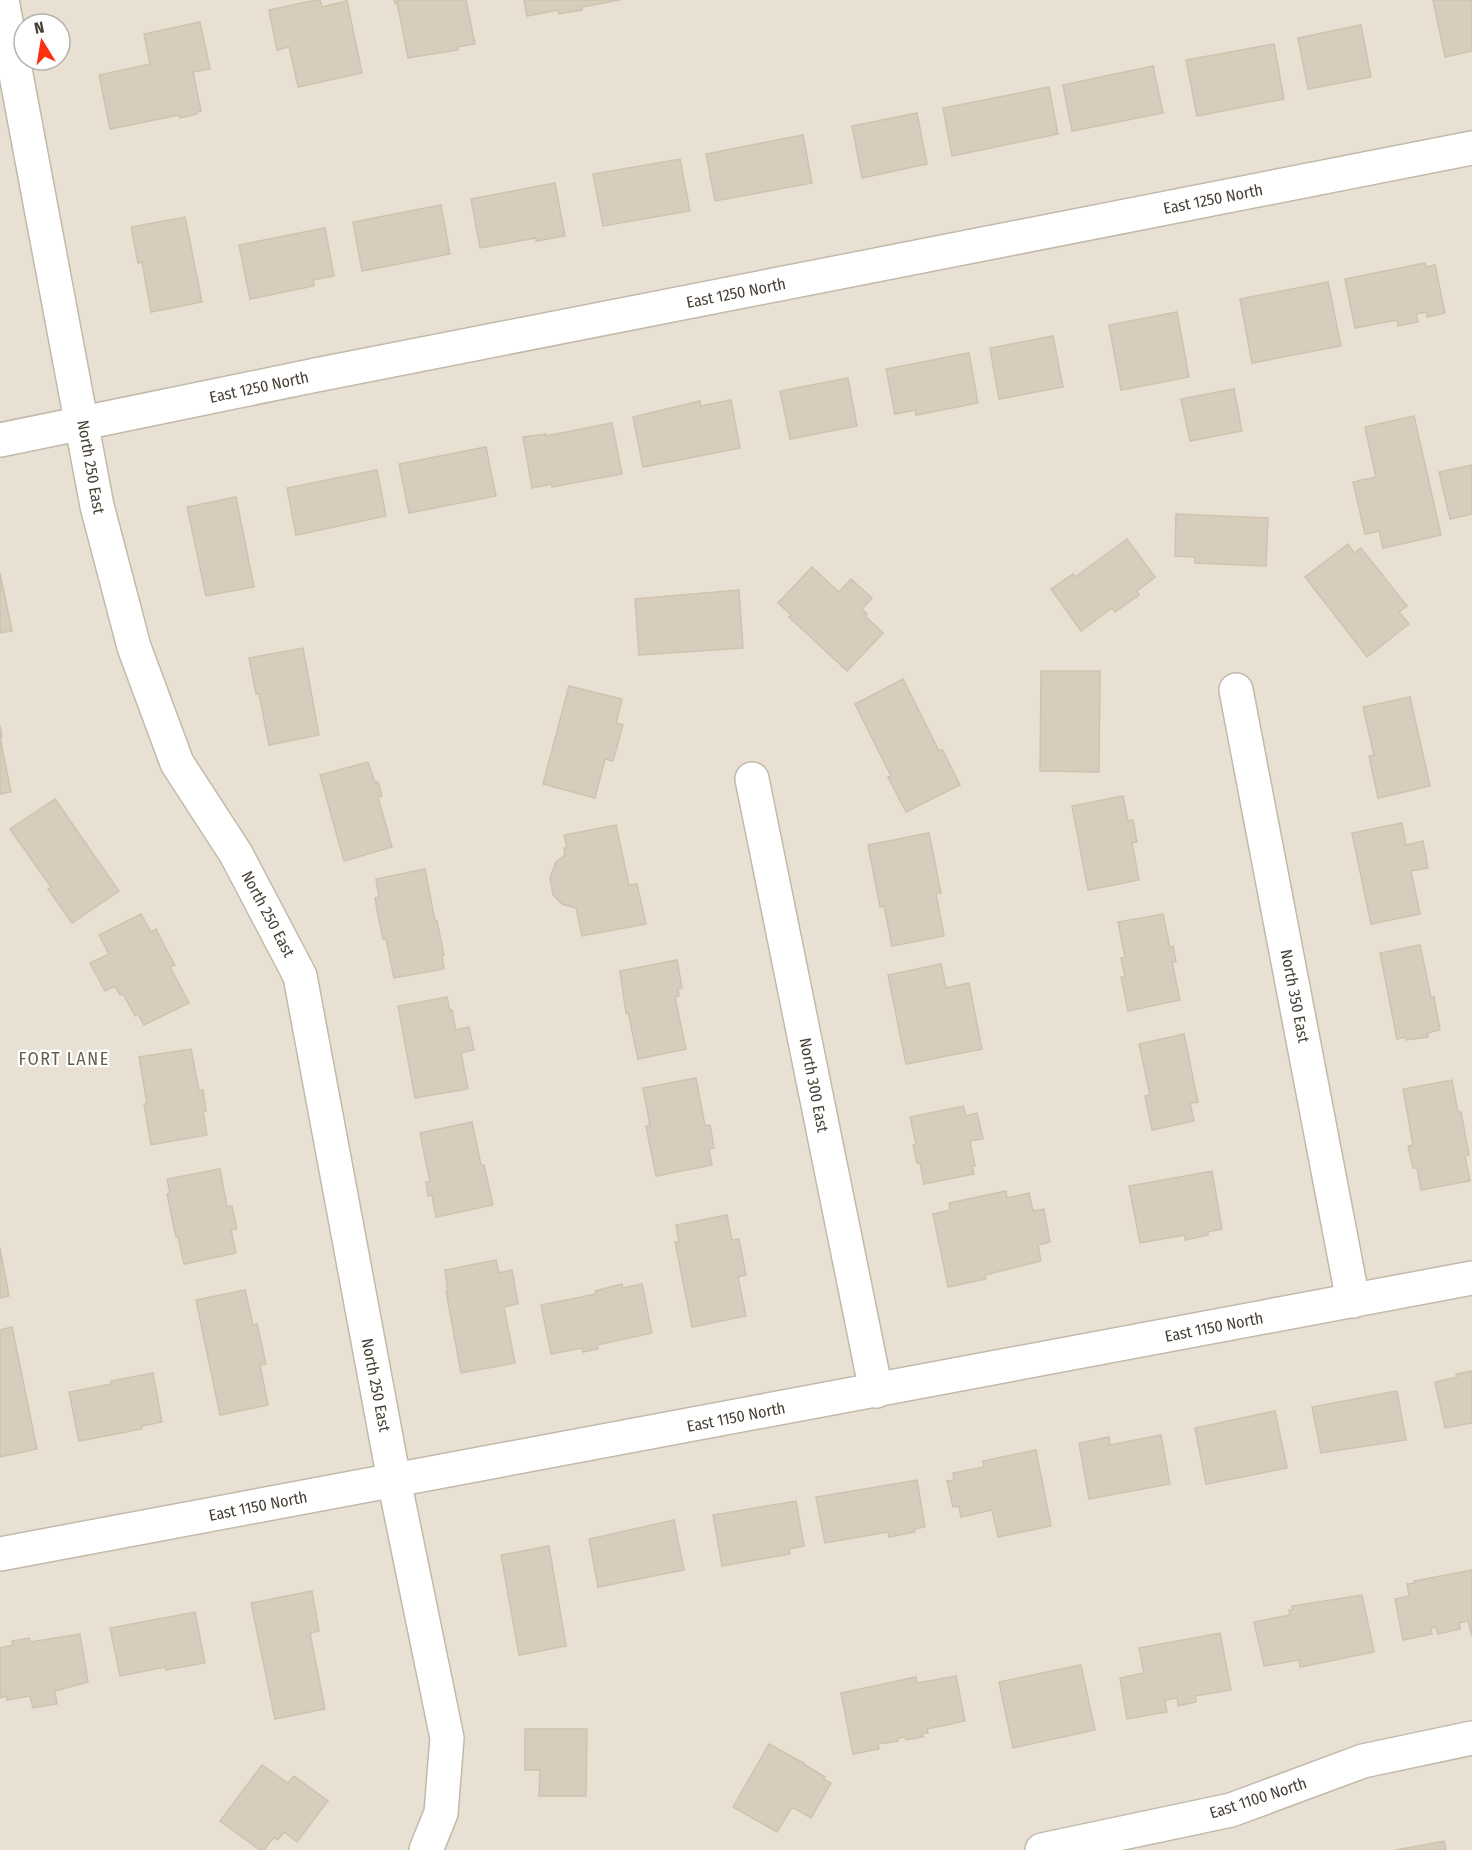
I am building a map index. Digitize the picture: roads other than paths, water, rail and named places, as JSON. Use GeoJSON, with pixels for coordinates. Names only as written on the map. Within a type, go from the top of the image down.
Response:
{"type":"FeatureCollection","features":[{"type":"Feature","properties":{"kind":"street","name":"North 250 East"},"geometry":{"type":"LineString","coordinates":[[2,0],[97,506],[134,647],[177,763],[236,854],[300,976],[394,1480],[447,1738],[441,1813],[426,1850]]}},
{"type":"Feature","properties":{"kind":"street","name":"East 1250 North"},"geometry":{"type":"LineString","coordinates":[[0,440],[316,375],[1472,148]]}},
{"type":"Feature","properties":{"kind":"street","name":"North 350 East"},"geometry":{"type":"LineString","coordinates":[[1236,690],[1353,1301]]}},
{"type":"Feature","properties":{"kind":"street","name":"North 300 East"},"geometry":{"type":"LineString","coordinates":[[752,779],[876,1391]]}},
{"type":"Feature","properties":{"kind":"street","name":"East 1150 North"},"geometry":{"type":"LineString","coordinates":[[0,1554],[1472,1278]]}},
{"type":"Feature","properties":{"kind":"street","name":"East 1100 North"},"geometry":{"type":"LineString","coordinates":[[1042,1850],[1231,1810],[1363,1761],[1472,1738]]}},
{"type":"Feature","properties":{"kind":"district","name":"FORT LANE"},"geometry":{"type":"Point","coordinates":[64,1059]}}]}
